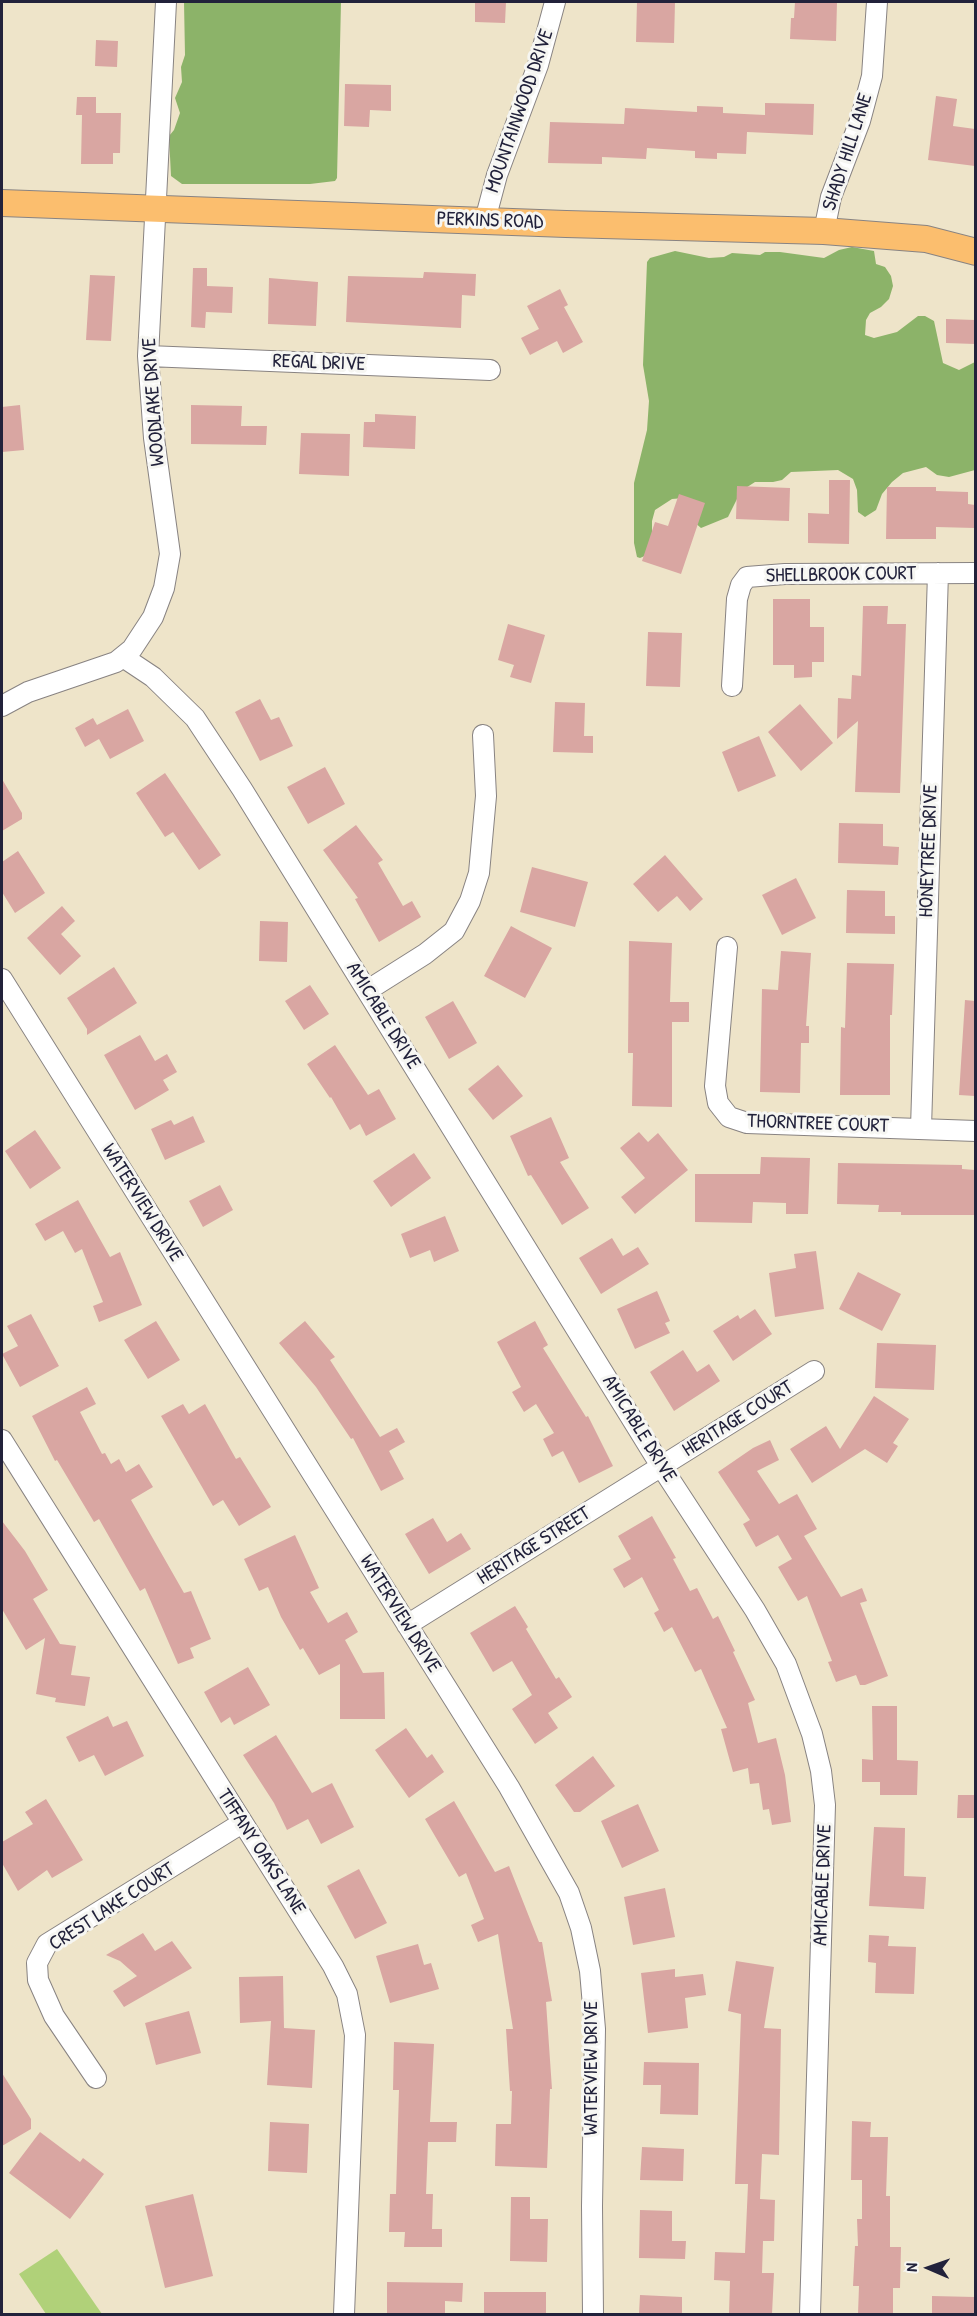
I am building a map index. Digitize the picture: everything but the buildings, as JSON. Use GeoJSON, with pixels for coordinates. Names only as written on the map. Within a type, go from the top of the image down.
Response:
{"type":"FeatureCollection","features":[{"type":"Feature","properties":{"kind":"main road","name":"PERKINS ROAD"},"geometry":{"type":"LineString","coordinates":[[2,203],[824,231],[926,239],[975,252]]}},
{"type":"Feature","properties":{"kind":"street","name":"WOODLAKE DRIVE"},"geometry":{"type":"LineString","coordinates":[[2,706],[28,692],[116,662],[123,657],[132,649],[153,617],[164,588],[170,554],[154,438],[148,356],[166,2]]}},
{"type":"Feature","properties":{"kind":"street","name":"MOUNTAINWOOD DRIVE"},"geometry":{"type":"LineString","coordinates":[[485,220],[497,175],[538,65],[555,2]]}},
{"type":"Feature","properties":{"kind":"street","name":"SHADY HILL LANE"},"geometry":{"type":"LineString","coordinates":[[824,231],[831,197],[860,121],[872,76],[877,2]]}},
{"type":"Feature","properties":{"kind":"street","name":"REGAL DRIVE"},"geometry":{"type":"LineString","coordinates":[[148,356],[490,370]]}},
{"type":"Feature","properties":{"kind":"street","name":"SHELLBROOK COURT"},"geometry":{"type":"LineString","coordinates":[[732,686],[737,599],[741,585],[747,578],[785,573],[975,573]]}},
{"type":"Feature","properties":{"kind":"street","name":"HONEYTREE DRIVE"},"geometry":{"type":"LineString","coordinates":[[921,1128],[938,573]]}},
{"type":"Feature","properties":{"kind":"street","name":"AMICABLE DRIVE"},"geometry":{"type":"LineString","coordinates":[[123,657],[153,677],[195,718],[368,990],[661,1466],[749,1601],[786,1664],[805,1711],[821,1771],[825,1823],[810,2314]]}},
{"type":"Feature","properties":{"kind":"street"},"geometry":{"type":"LineString","coordinates":[[368,990],[425,954],[454,931],[470,901],[479,873],[486,796],[483,735]]}},
{"type":"Feature","properties":{"kind":"street","name":"THORNTREE COURT"},"geometry":{"type":"LineString","coordinates":[[727,947],[715,1086],[718,1103],[726,1115],[747,1123],[975,1131]]}},
{"type":"Feature","properties":{"kind":"street","name":"WATERVIEW DRIVE"},"geometry":{"type":"LineString","coordinates":[[2,979],[509,1787],[569,1893],[581,1928],[590,1971],[595,2030],[592,2314]]}},
{"type":"Feature","properties":{"kind":"street","name":"HERITAGE COURT"},"geometry":{"type":"LineString","coordinates":[[661,1466],[814,1371]]}},
{"type":"Feature","properties":{"kind":"street","name":"TIFFANY OAKS LANE"},"geometry":{"type":"LineString","coordinates":[[2,1440],[333,1966],[347,1994],[352,2015],[354,2067],[344,2314]]}},
{"type":"Feature","properties":{"kind":"street","name":"HERITAGE STREET"},"geometry":{"type":"LineString","coordinates":[[407,1625],[661,1466]]}},
{"type":"Feature","properties":{"kind":"street","name":"CREST LAKE COURT"},"geometry":{"type":"LineString","coordinates":[[96,2078],[54,2016],[38,1980],[37,1963],[47,1944],[242,1823]]}},
{"type":"Feature","properties":{"kind":"green space"},"geometry":{"type":"Polygon","coordinates":[[[184,2],[341,2],[337,178],[335,181],[310,184],[182,184],[171,176],[169,136],[174,130],[180,113],[175,98],[182,82],[181,67],[185,55],[184,2]]]}},
{"type":"Feature","properties":{"kind":"green space"},"geometry":{"type":"Polygon","coordinates":[[[852,247],[874,251],[876,264],[885,267],[891,276],[893,286],[889,299],[870,313],[866,320],[865,335],[874,338],[897,332],[918,316],[925,316],[934,321],[943,363],[959,370],[975,362],[975,470],[949,477],[937,475],[926,467],[903,473],[882,494],[876,510],[865,517],[858,512],[857,490],[853,479],[838,470],[791,472],[782,480],[755,482],[741,491],[728,517],[701,528],[693,521],[684,498],[672,499],[655,510],[652,521],[652,538],[647,555],[637,557],[634,543],[634,483],[647,430],[649,401],[643,365],[647,262],[650,258],[675,251],[709,258],[724,257],[732,253],[760,255],[765,252],[780,252],[824,258],[839,250],[852,247]]]}},
{"type":"Feature","properties":{"kind":"green space"},"geometry":{"type":"Polygon","coordinates":[[[57,2249],[102,2314],[46,2314],[19,2274],[57,2249]]]}}]}
